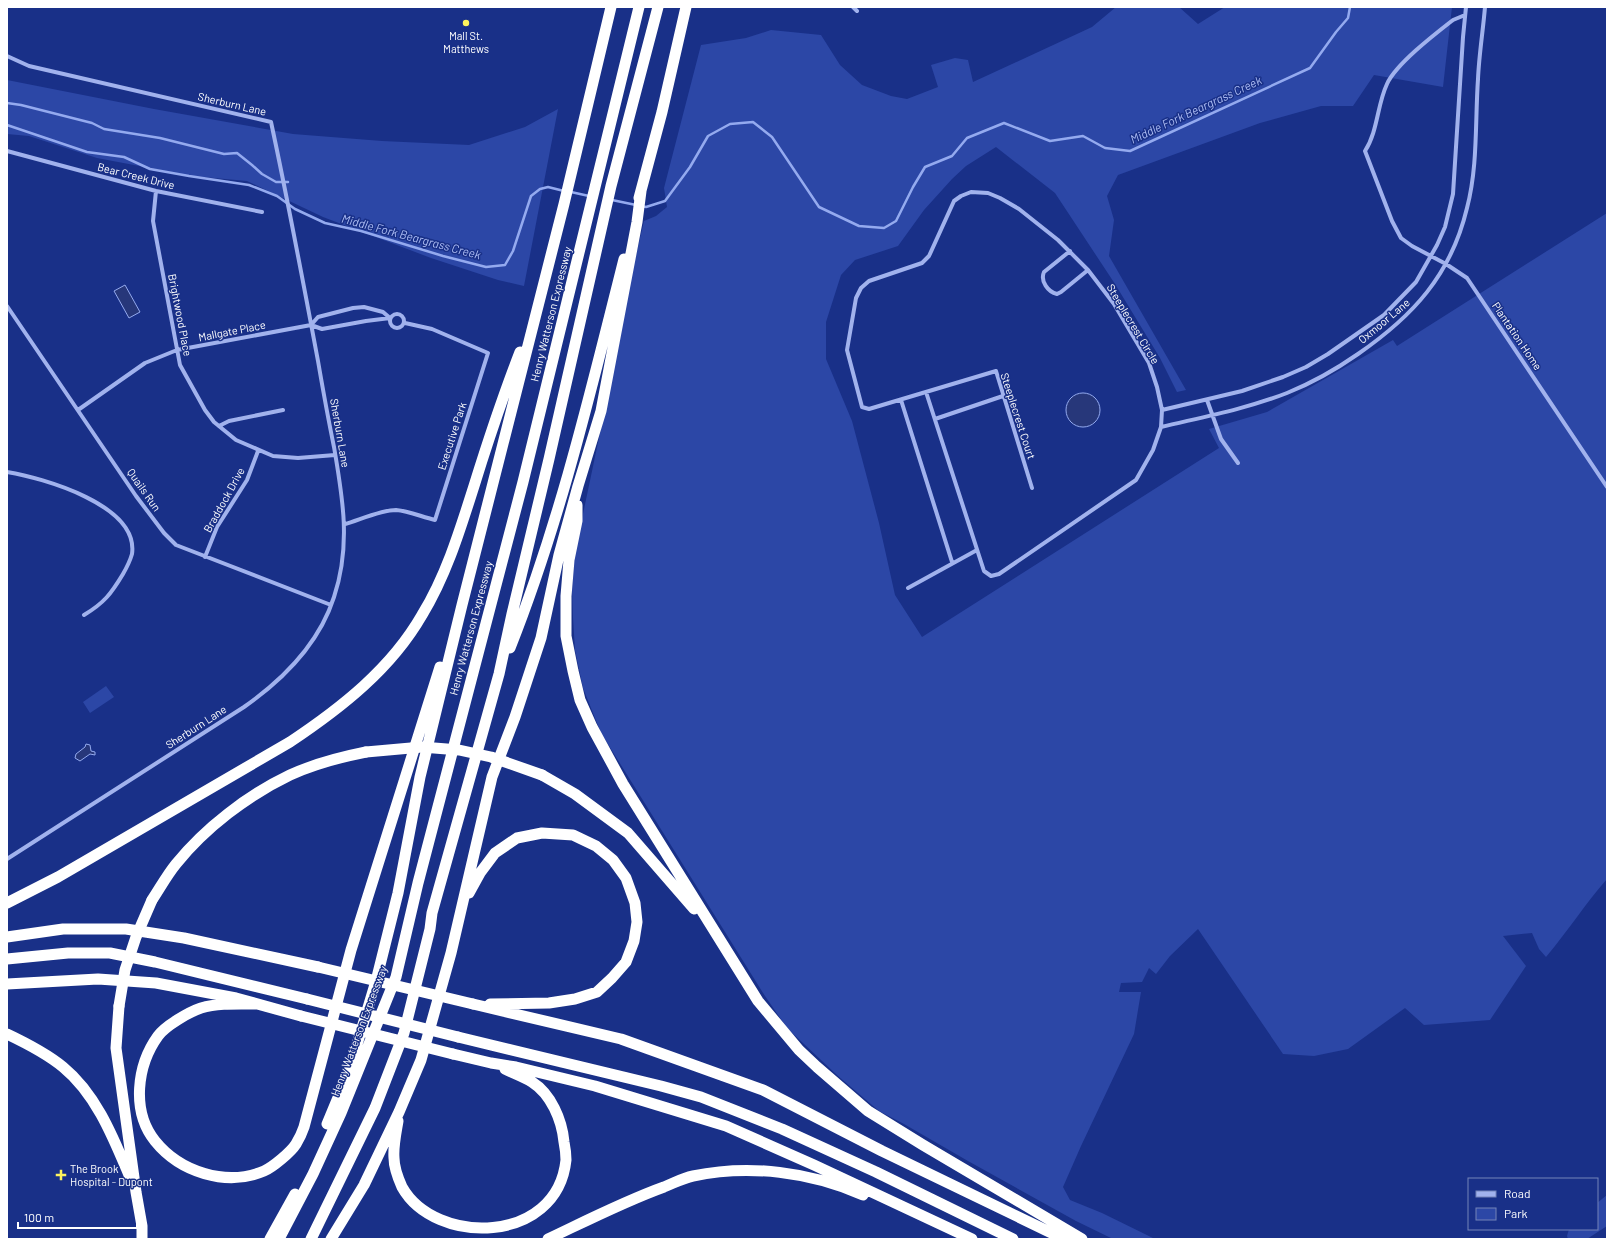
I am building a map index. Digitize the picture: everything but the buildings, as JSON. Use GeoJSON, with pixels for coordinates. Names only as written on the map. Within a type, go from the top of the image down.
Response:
{"type":"FeatureCollection","features":[{"type":"Feature","properties":{"kind":"highway"},"geometry":{"type":"LineString","coordinates":[[270,1239],[308,1173],[349,1071],[376,981],[398,893],[420,777],[612,7]]}},
{"type":"Feature","properties":{"kind":"highway","name":"Henry Watterson Expressway"},"geometry":{"type":"LineString","coordinates":[[279,1239],[313,1174],[341,1113],[396,977],[420,875],[523,482],[639,7]]}},
{"type":"Feature","properties":{"kind":"highway"},"geometry":{"type":"LineString","coordinates":[[311,1239],[375,1108],[404,1033],[430,929],[432,913],[500,674],[512,614],[550,459],[604,215],[658,7]]}},
{"type":"Feature","properties":{"kind":"highway"},"geometry":{"type":"LineString","coordinates":[[331,1239],[364,1185],[399,1112],[420,1060],[445,974],[492,777],[515,717],[541,638],[578,486],[601,411],[641,191],[662,112],[686,7]]}},
{"type":"Feature","properties":{"kind":"highway"},"geometry":{"type":"LineString","coordinates":[[500,674],[524,613],[568,475],[635,222]]}},
{"type":"Feature","properties":{"kind":"highway"},"geometry":{"type":"LineString","coordinates":[[7,903],[58,877],[290,742],[327,717],[354,695],[380,670],[402,644],[422,616],[438,586],[466,512],[502,399],[539,301]]}},
{"type":"Feature","properties":{"kind":"highway"},"geometry":{"type":"LineString","coordinates":[[578,486],[577,521],[569,560],[566,596],[566,636],[572,671],[580,700],[592,727],[624,784],[758,1001],[799,1050],[817,1068],[868,1110],[923,1145],[1082,1239]]}},
{"type":"Feature","properties":{"kind":"highway"},"geometry":{"type":"LineString","coordinates":[[255,1004],[218,1005],[200,1008],[177,1020],[158,1035],[145,1059],[139,1084],[141,1111],[147,1127],[155,1140],[169,1154],[184,1166],[202,1174],[221,1178],[246,1176],[264,1170],[282,1158],[295,1145],[304,1128],[351,950],[368,892],[462,605]]}},
{"type":"Feature","properties":{"kind":"highway"},"geometry":{"type":"LineString","coordinates":[[142,1239],[142,1226],[116,1048],[125,970],[136,937],[152,900],[175,864],[201,838],[239,805],[290,775],[340,757],[366,752],[422,747],[459,750],[491,757],[542,775],[575,794],[628,833],[724,945]]}},
{"type":"Feature","properties":{"kind":"highway"},"geometry":{"type":"LineString","coordinates":[[461,908],[480,873],[495,853],[517,838],[542,833],[573,835],[596,846],[613,860],[626,878],[635,903],[637,922],[634,941],[626,962],[597,992],[575,999],[550,1003],[473,1004]]}},
{"type":"Feature","properties":{"kind":"highway"},"geometry":{"type":"LineString","coordinates":[[7,938],[63,929],[126,929],[184,938],[318,967],[621,1039],[763,1090],[882,1151],[1064,1239]]}},
{"type":"Feature","properties":{"kind":"highway"},"geometry":{"type":"LineString","coordinates":[[7,960],[68,953],[110,953],[155,962],[661,1086],[701,1098],[789,1132],[876,1172],[1013,1239]]}},
{"type":"Feature","properties":{"kind":"highway"},"geometry":{"type":"LineString","coordinates":[[7,984],[98,979],[156,983],[206,992],[453,1054],[595,1086],[726,1126],[814,1165],[972,1239]]}},
{"type":"Feature","properties":{"kind":"highway"},"geometry":{"type":"LineString","coordinates":[[7,1034],[24,1042],[63,1067],[80,1084],[107,1124],[136,1192]]}},
{"type":"Feature","properties":{"kind":"highway"},"geometry":{"type":"LineString","coordinates":[[399,1112],[394,1158],[399,1179],[407,1199],[419,1216],[436,1228],[454,1235],[478,1238],[503,1235],[522,1226],[540,1214],[552,1201],[562,1178],[566,1159],[564,1135],[555,1110],[543,1090],[531,1081],[491,1063]]}},
{"type":"Feature","properties":{"kind":"highway"},"geometry":{"type":"LineString","coordinates":[[548,1239],[648,1193],[692,1176],[729,1171],[774,1172],[835,1184],[964,1239]]}},
{"type":"Feature","properties":{"kind":"street"},"geometry":{"type":"LineString","coordinates":[[853,7],[857,11]]}},
{"type":"Feature","properties":{"kind":"street","name":"Oxmoor Lane"},"geometry":{"type":"LineString","coordinates":[[1162,410],[1242,391],[1283,377],[1323,357],[1390,309],[1416,282],[1431,257],[1445,227],[1453,194],[1466,7]]}},
{"type":"Feature","properties":{"kind":"street","name":"Oxmoor Lane"},"geometry":{"type":"LineString","coordinates":[[1161,427],[1212,416],[1256,404],[1287,393],[1330,372],[1367,348],[1402,320],[1423,299],[1446,264],[1455,246],[1462,226],[1471,189],[1474,163],[1478,78],[1485,7]]}},
{"type":"Feature","properties":{"kind":"street","name":"Plantation Home"},"geometry":{"type":"LineString","coordinates":[[1465,15],[1453,20],[1393,74],[1384,89],[1371,139],[1365,151],[1396,232],[1406,242],[1446,264],[1467,278],[1607,487]]}},
{"type":"Feature","properties":{"kind":"street","name":"Sherburn Lane"},"geometry":{"type":"LineString","coordinates":[[7,56],[29,66],[271,122],[335,455],[345,524],[343,561],[337,588],[331,605],[321,628],[307,649],[289,670],[264,693],[7,859]]}},
{"type":"Feature","properties":{"kind":"street","name":"Bear Creek Drive"},"geometry":{"type":"LineString","coordinates":[[7,151],[156,191],[262,212]]}},
{"type":"Feature","properties":{"kind":"street","name":"Brightwood Place"},"geometry":{"type":"LineString","coordinates":[[156,191],[153,222],[180,364],[195,394],[214,422],[236,440],[258,450],[273,456],[298,458],[335,455]]}},
{"type":"Feature","properties":{"kind":"street","name":"Steeplecrest Circle"},"geometry":{"type":"LineString","coordinates":[[971,192],[988,192],[1019,209],[1058,240],[1088,270],[1114,304],[1149,363],[1157,387],[1162,410],[1161,427],[1153,450],[1136,480],[999,574],[991,576],[984,571],[926,392],[869,409],[862,407],[847,350],[856,298],[861,288],[869,281],[922,262],[930,256],[950,207],[954,201],[961,196],[971,192]]}},
{"type":"Feature","properties":{"kind":"street"},"geometry":{"type":"LineString","coordinates":[[1070,251],[1044,272],[1043,282],[1051,291],[1057,294],[1061,292],[1088,270]]}},
{"type":"Feature","properties":{"kind":"street","name":"Quails Run"},"geometry":{"type":"LineString","coordinates":[[7,306],[136,496],[164,533],[176,545],[331,605]]}},
{"type":"Feature","properties":{"kind":"street","name":"Executive Park"},"geometry":{"type":"LineString","coordinates":[[390,318],[383,312],[364,307],[353,308],[318,317],[311,325],[322,329],[390,318],[394,314],[400,313],[404,317],[404,323],[401,327],[395,328],[390,324],[390,318]]}},
{"type":"Feature","properties":{"kind":"street","name":"Executive Park"},"geometry":{"type":"LineString","coordinates":[[345,524],[382,512],[396,510],[435,520],[488,353],[432,329],[404,323]]}},
{"type":"Feature","properties":{"kind":"street","name":"Mallgate Place"},"geometry":{"type":"LineString","coordinates":[[78,410],[145,362],[178,350],[311,325]]}},
{"type":"Feature","properties":{"kind":"street","name":"Steeplecrest Court"},"geometry":{"type":"LineString","coordinates":[[926,392],[996,371],[1032,488]]}},
{"type":"Feature","properties":{"kind":"street"},"geometry":{"type":"LineString","coordinates":[[935,419],[1004,396]]}},
{"type":"Feature","properties":{"kind":"street"},"geometry":{"type":"LineString","coordinates":[[901,400],[952,562]]}},
{"type":"Feature","properties":{"kind":"street"},"geometry":{"type":"LineString","coordinates":[[1207,400],[1221,439],[1238,463]]}},
{"type":"Feature","properties":{"kind":"street"},"geometry":{"type":"LineString","coordinates":[[219,426],[229,421],[283,410]]}},
{"type":"Feature","properties":{"kind":"street","name":"Braddock Drive"},"geometry":{"type":"LineString","coordinates":[[205,557],[217,527],[247,480],[258,450]]}},
{"type":"Feature","properties":{"kind":"street"},"geometry":{"type":"LineString","coordinates":[[7,472],[24,475],[81,494],[120,519],[130,539],[132,547],[129,564],[108,596],[100,605],[84,615]]}},
{"type":"Feature","properties":{"kind":"street"},"geometry":{"type":"LineString","coordinates":[[908,588],[952,562],[977,550]]}},
{"type":"Feature","properties":{"kind":"green space"},"geometry":{"type":"Polygon","coordinates":[[[1116,7],[1179,7],[1198,24],[1225,7],[1452,7],[1443,87],[1374,75],[1353,106],[1321,106],[1260,123],[1118,175],[1107,196],[1114,220],[1109,256],[1186,390],[1177,392],[1160,358],[1115,284],[1055,193],[996,147],[966,166],[952,179],[924,210],[898,246],[855,260],[841,275],[826,322],[826,359],[852,421],[879,523],[895,595],[922,637],[1219,448],[1209,429],[1267,412],[1393,340],[1397,346],[1607,213],[1607,879],[1546,957],[1539,949],[1532,933],[1503,936],[1526,966],[1490,1020],[1424,1025],[1405,1008],[1348,1049],[1314,1056],[1283,1054],[1198,929],[1170,956],[1156,974],[1149,968],[1142,982],[1121,983],[1119,992],[1141,992],[1134,1034],[1063,1187],[1070,1200],[1102,1213],[1155,1239],[1113,1239],[1076,1221],[879,1111],[838,1076],[787,1028],[765,996],[601,733],[583,688],[575,650],[572,590],[575,552],[620,338],[628,289],[644,221],[656,216],[667,207],[664,188],[701,45],[746,38],[771,30],[821,35],[840,65],[862,85],[891,96],[907,99],[938,87],[931,65],[955,58],[968,60],[973,82],[1092,27],[1116,7]]]}},
{"type":"Feature","properties":{"kind":"green space"},"geometry":{"type":"Polygon","coordinates":[[[7,80],[154,109],[293,134],[382,141],[469,145],[525,127],[558,109],[524,286],[498,280],[431,258],[323,217],[247,181],[192,176],[97,158],[29,136],[7,134],[7,80]]]}},
{"type":"Feature","properties":{"kind":"green space"},"geometry":{"type":"Polygon","coordinates":[[[106,686],[114,697],[90,713],[83,702],[106,686]]]}},
{"type":"Feature","properties":{"kind":"green space"},"geometry":{"type":"Polygon","coordinates":[[[1607,1195],[1607,1226],[1587,1239],[1568,1239],[1567,1236],[1569,1230],[1598,1230],[1598,1202],[1607,1195]]]}},
{"type":"Feature","properties":{"kind":"shaded area"},"geometry":{"type":"Polygon","coordinates":[[[125,285],[140,312],[129,318],[114,291],[125,285]]]}},
{"type":"Feature","properties":{"kind":"shaded area"},"geometry":{"type":"Polygon","coordinates":[[[1083,393],[1095,398],[1100,410],[1095,422],[1083,427],[1071,422],[1066,410],[1071,398],[1083,393]]]}},
{"type":"Feature","properties":{"kind":"shaded area"},"geometry":{"type":"Polygon","coordinates":[[[86,744],[90,745],[91,751],[95,752],[95,755],[90,754],[80,761],[75,758],[76,754],[85,747],[86,744]]]}},
{"type":"Feature","properties":{"kind":"waterway","name":"Middle Fork Beargrass Creek"},"geometry":{"type":"LineString","coordinates":[[641,206],[646,207],[665,201],[690,167],[708,136],[730,124],[753,122],[772,137],[819,207],[859,226],[884,228],[896,221],[925,167],[952,156],[967,138],[1004,123],[1050,141],[1083,136],[1105,148],[1130,151],[1310,68],[1348,18],[1350,7]]}},
{"type":"Feature","properties":{"kind":"waterway"},"geometry":{"type":"LineString","coordinates":[[7,103],[21,105],[92,123],[104,129],[160,138],[224,154],[237,153],[262,174],[276,182],[288,182]]}},
{"type":"Feature","properties":{"kind":"waterway","name":"Middle Fork Beargrass Creek"},"geometry":{"type":"LineString","coordinates":[[7,125],[87,152],[124,157],[150,169],[249,185],[277,196],[295,209],[325,223],[361,231],[443,256],[486,267],[505,265],[513,251],[531,196],[540,189],[548,187],[564,191]]}},
{"type":"Feature","properties":{"kind":"waterway","name":"Middle Fork Beargrass Creek"},"geometry":{"type":"LineString","coordinates":[[571,192],[589,196]]}},
{"type":"Feature","properties":{"kind":"waterway","name":"Middle Fork Beargrass Creek"},"geometry":{"type":"LineString","coordinates":[[612,200],[636,205]]}},
{"type":"Feature","properties":{"kind":"place","name":"Mall St. Matthews"},"geometry":{"type":"Point","coordinates":[466,23]}},
{"type":"Feature","properties":{"kind":"place","name":"The Brook Hospital - Dupont"},"geometry":{"type":"Point","coordinates":[61,1175]}}]}
